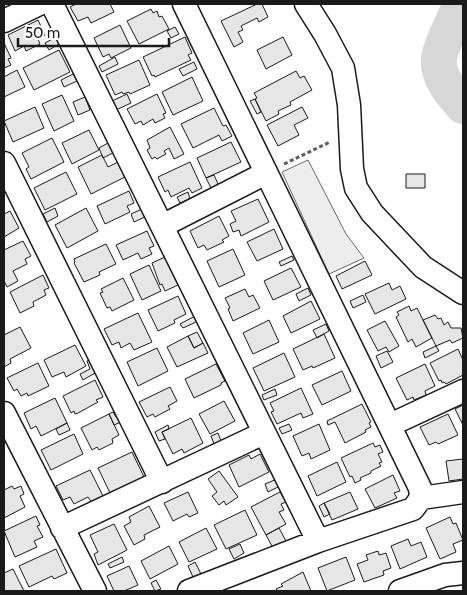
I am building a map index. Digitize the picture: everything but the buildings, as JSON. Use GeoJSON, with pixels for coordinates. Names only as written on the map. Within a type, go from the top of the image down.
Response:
{"type":"FeatureCollection","features":[{"type":"Feature","properties":{"kind":"street"},"geometry":{"type":"LineString","coordinates":[[4,21],[39,4]]}},
{"type":"Feature","properties":{"kind":"street"},"geometry":{"type":"LineString","coordinates":[[52,4],[318,541]]}},
{"type":"Feature","properties":{"kind":"street"},"geometry":{"type":"LineString","coordinates":[[184,4],[273,169],[420,488],[421,498],[414,509],[318,541],[189,591]]}},
{"type":"Feature","properties":{"kind":"street"},"geometry":{"type":"LineString","coordinates":[[306,4],[326,34],[343,68],[349,105],[352,169],[356,188],[372,213],[423,266],[463,293]]}},
{"type":"Feature","properties":{"kind":"street"},"geometry":{"type":"LineString","coordinates":[[4,163],[162,482]]}},
{"type":"Feature","properties":{"kind":"street"},"geometry":{"type":"LineString","coordinates":[[162,226],[273,169]]}},
{"type":"Feature","properties":{"kind":"street"},"geometry":{"type":"LineString","coordinates":[[390,425],[463,391]]}},
{"type":"Feature","properties":{"kind":"street"},"geometry":{"type":"LineString","coordinates":[[4,413],[95,591]]}},
{"type":"Feature","properties":{"kind":"street"},"geometry":{"type":"LineString","coordinates":[[62,528],[264,433]]}},
{"type":"Feature","properties":{"kind":"street"},"geometry":{"type":"LineString","coordinates":[[421,498],[463,492]]}},
{"type":"Feature","properties":{"kind":"street"},"geometry":{"type":"LineString","coordinates":[[400,591],[445,575],[463,573]]}},
{"type":"Feature","properties":{"kind":"path"},"geometry":{"type":"LineString","coordinates":[[273,169],[337,139]]}},
{"type":"Feature","properties":{"kind":"shaded area"},"geometry":{"type":"Polygon","coordinates":[[[308,160],[346,234],[364,258],[329,274],[282,172],[308,160]]]}},
{"type":"Feature","properties":{"kind":"waterway"},"geometry":{"type":"LineString","coordinates":[[461,4],[442,47],[439,66],[446,85],[463,106]]}}]}
